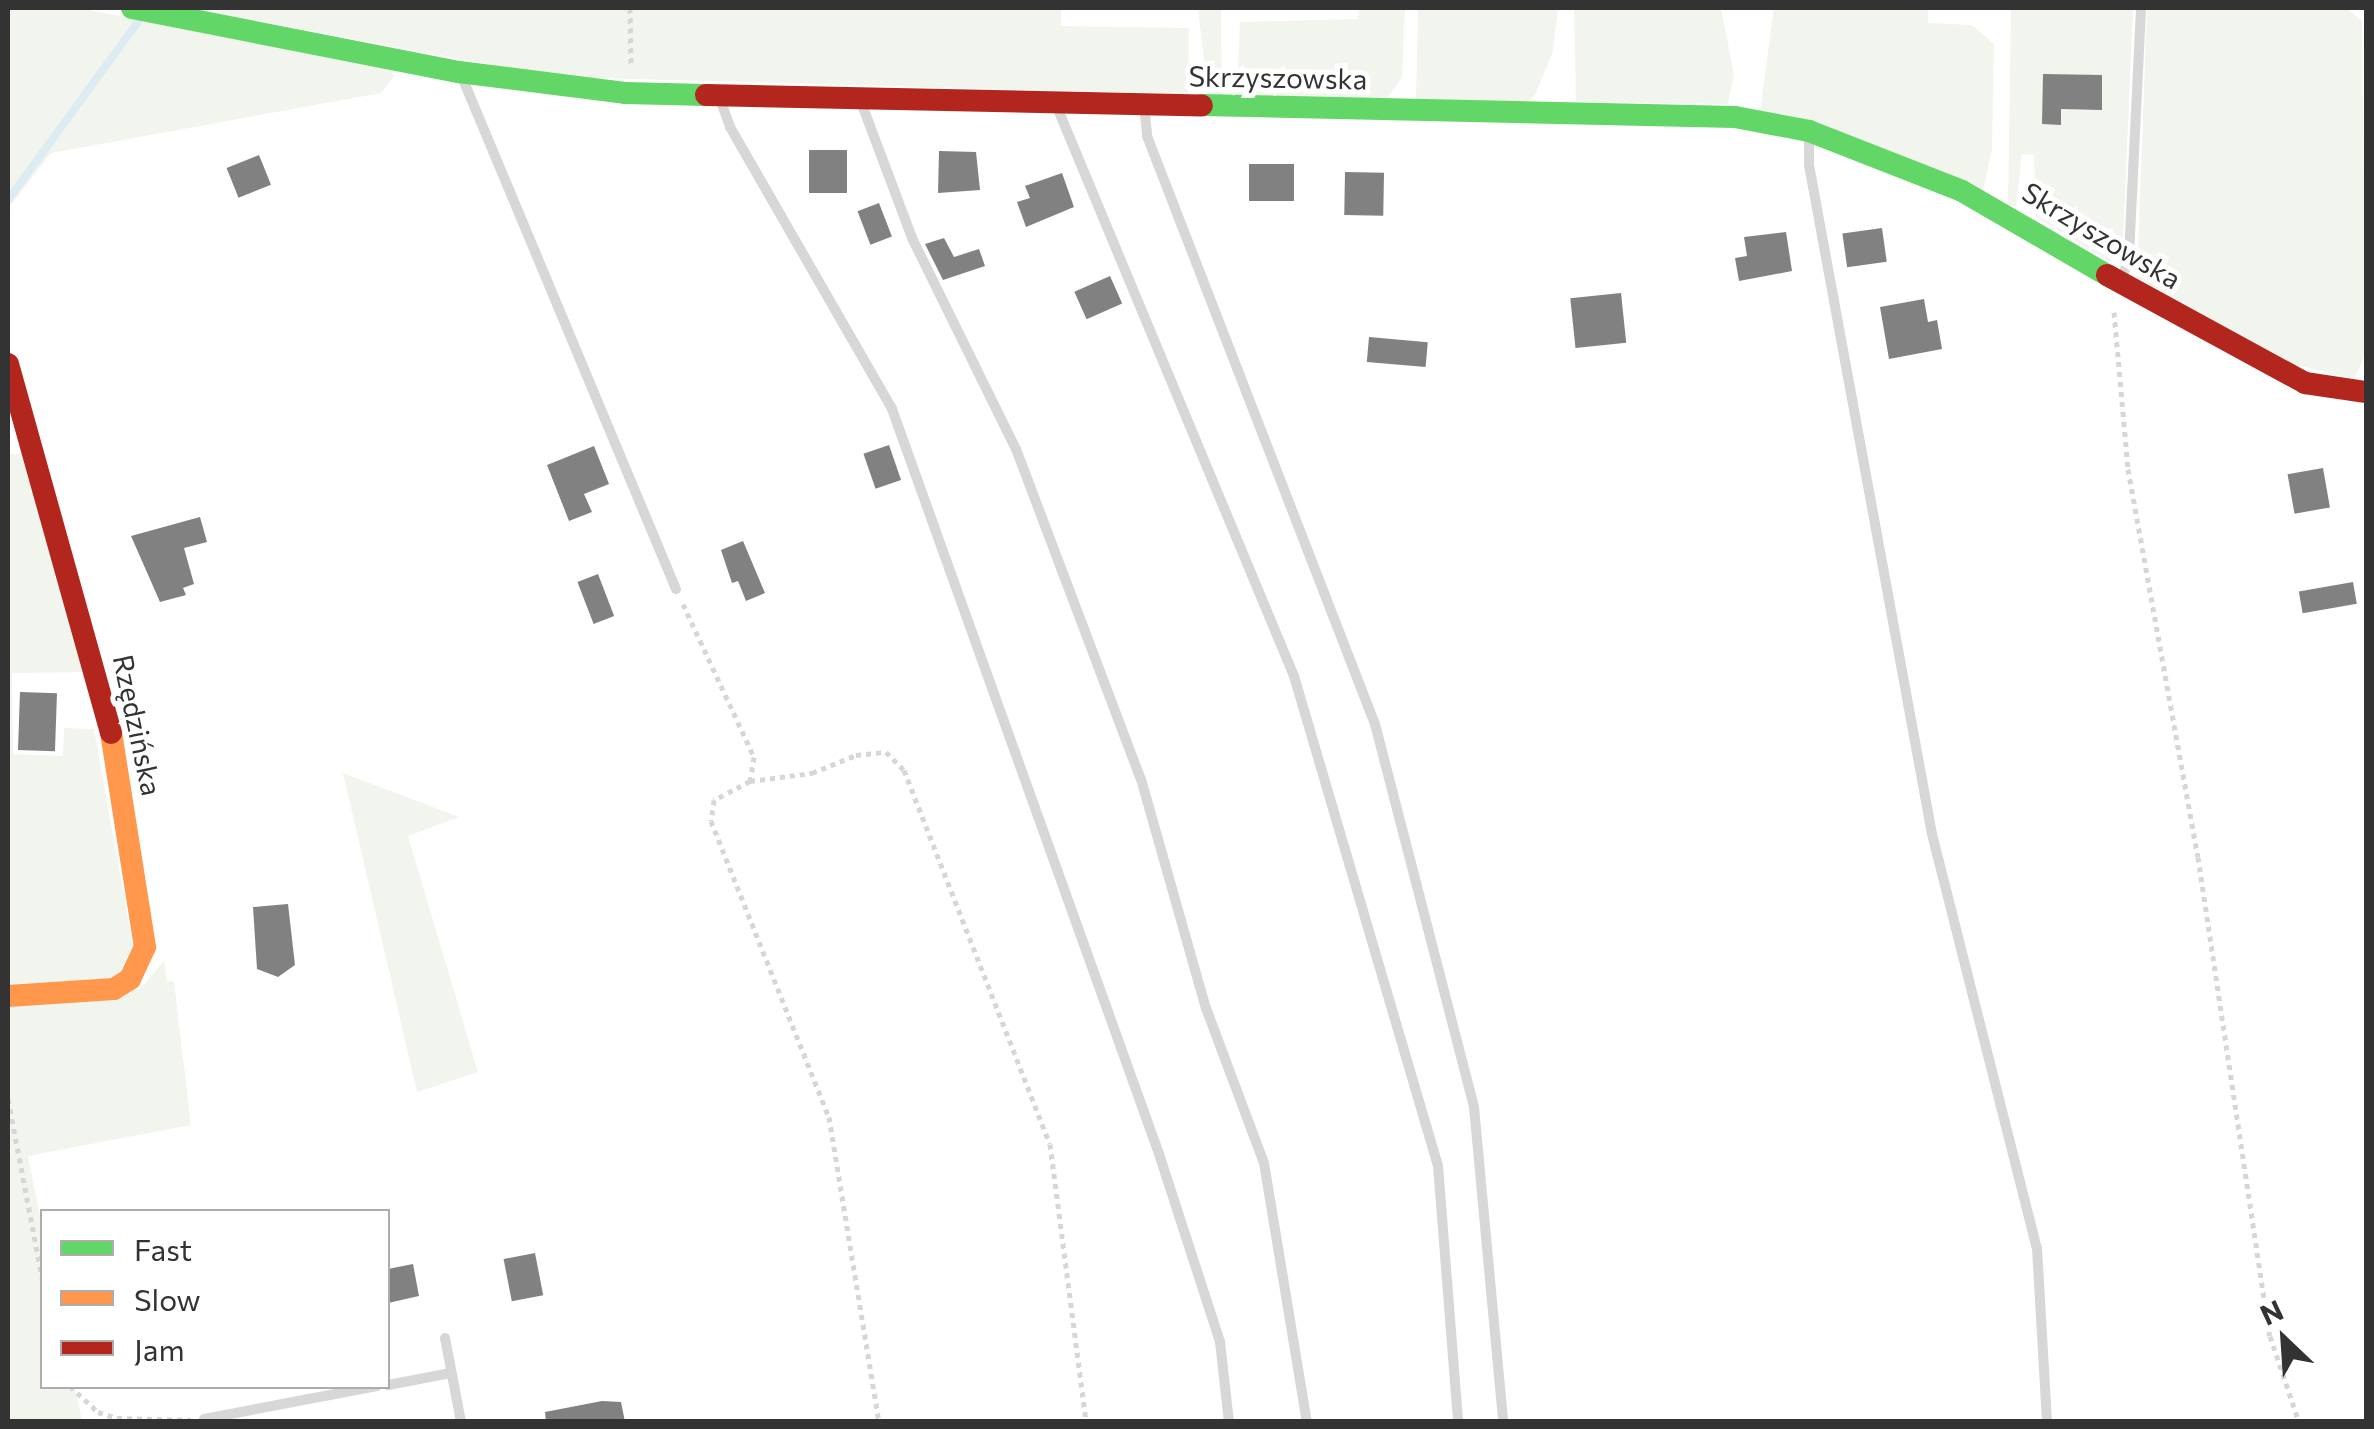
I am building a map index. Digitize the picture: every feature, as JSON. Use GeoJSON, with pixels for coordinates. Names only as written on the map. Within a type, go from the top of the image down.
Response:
{"type":"FeatureCollection","features":[{"type":"Feature","properties":{"kind":"street","name":"Skrzyszowska"},"geometry":{"type":"LineString","coordinates":[[132,8],[460,72],[625,93],[1735,117],[1809,131],[1962,190],[2241,353],[2305,383],[2366,392]]}},
{"type":"Feature","properties":{"kind":"street","name":"Rzędzińska"},"geometry":{"type":"LineString","coordinates":[[8,364],[107,707],[145,948],[130,979],[114,989],[8,996]]}},
{"type":"Feature","properties":{"kind":"lane"},"geometry":{"type":"LineString","coordinates":[[2120,279],[2129,255],[2141,8]]}},
{"type":"Feature","properties":{"kind":"lane"},"geometry":{"type":"LineString","coordinates":[[460,72],[676,589]]}},
{"type":"Feature","properties":{"kind":"lane"},"geometry":{"type":"LineString","coordinates":[[720,97],[730,127],[892,408],[1160,1154],[1220,1342],[1229,1422]]}},
{"type":"Feature","properties":{"kind":"lane"},"geometry":{"type":"LineString","coordinates":[[860,98],[912,238],[1016,450],[1141,780],[1206,1008],[1264,1163],[1307,1422]]}},
{"type":"Feature","properties":{"kind":"lane"},"geometry":{"type":"LineString","coordinates":[[1056,103],[1294,676],[1438,1166],[1458,1422]]}},
{"type":"Feature","properties":{"kind":"lane"},"geometry":{"type":"LineString","coordinates":[[1144,104],[1147,136],[1380,743],[1474,1107],[1503,1422]]}},
{"type":"Feature","properties":{"kind":"lane"},"geometry":{"type":"LineString","coordinates":[[1809,131],[1812,184],[1932,834],[2037,1248],[2046,1422]]}},
{"type":"Feature","properties":{"kind":"lane"},"geometry":{"type":"LineString","coordinates":[[445,1338],[462,1422]]}},
{"type":"Feature","properties":{"kind":"lane"},"geometry":{"type":"LineString","coordinates":[[390,1384],[451,1373]]}},
{"type":"Feature","properties":{"kind":"lane"},"geometry":{"type":"LineString","coordinates":[[204,1419],[361,1389]]}},
{"type":"Feature","properties":{"kind":"path"},"geometry":{"type":"LineString","coordinates":[[625,93],[630,8]]}},
{"type":"Feature","properties":{"kind":"path"},"geometry":{"type":"LineString","coordinates":[[2120,279],[2113,299],[2128,470],[2198,857],[2270,1336],[2298,1422]]}},
{"type":"Feature","properties":{"kind":"path"},"geometry":{"type":"LineString","coordinates":[[676,589],[754,757],[750,781]]}},
{"type":"Feature","properties":{"kind":"path"},"geometry":{"type":"LineString","coordinates":[[879,1422],[828,1117],[711,821],[714,800],[750,781],[812,773],[856,755],[886,752],[904,770],[1050,1144],[1086,1422]]}},
{"type":"Feature","properties":{"kind":"path"},"geometry":{"type":"LineString","coordinates":[[8,1099],[40,1267]]}},
{"type":"Feature","properties":{"kind":"path"},"geometry":{"type":"LineString","coordinates":[[73,1389],[98,1412],[117,1418],[204,1419]]}},
{"type":"Feature","properties":{"kind":"shaded area"},"geometry":{"type":"Polygon","coordinates":[[[8,8],[78,8],[391,69],[394,76],[381,93],[51,153],[8,209],[8,8]]]}},
{"type":"Feature","properties":{"kind":"shaded area"},"geometry":{"type":"Polygon","coordinates":[[[189,8],[1061,8],[1061,26],[1189,28],[1188,94],[556,77],[189,8]]]}},
{"type":"Feature","properties":{"kind":"shaded area"},"geometry":{"type":"Polygon","coordinates":[[[1198,8],[1221,8],[1222,95],[1208,95],[1198,8]]]}},
{"type":"Feature","properties":{"kind":"shaded area"},"geometry":{"type":"Polygon","coordinates":[[[1359,8],[1405,8],[1402,78],[1386,99],[1237,95],[1240,22],[1358,19],[1359,8]]]}},
{"type":"Feature","properties":{"kind":"shaded area"},"geometry":{"type":"Polygon","coordinates":[[[1418,8],[1558,8],[1553,51],[1535,95],[1528,102],[1416,100],[1418,8]]]}},
{"type":"Feature","properties":{"kind":"shaded area"},"geometry":{"type":"Polygon","coordinates":[[[1574,8],[1721,8],[1734,75],[1728,104],[1576,102],[1574,8]]]}},
{"type":"Feature","properties":{"kind":"shaded area"},"geometry":{"type":"Polygon","coordinates":[[[1774,8],[1928,8],[1928,23],[1972,25],[1994,44],[1992,149],[1983,191],[1760,112],[1774,8]]]}},
{"type":"Feature","properties":{"kind":"shaded area"},"geometry":{"type":"Polygon","coordinates":[[[2011,8],[2133,8],[2123,241],[2109,261],[2036,217],[2034,155],[2022,154],[2016,207],[2008,203],[2011,8]]]}},
{"type":"Feature","properties":{"kind":"shaded area"},"geometry":{"type":"Polygon","coordinates":[[[2147,8],[2347,8],[2362,21],[2366,353],[2354,379],[2289,363],[2137,278],[2147,8]]]}},
{"type":"Feature","properties":{"kind":"shaded area"},"geometry":{"type":"Polygon","coordinates":[[[8,454],[25,454],[88,672],[12,673],[13,754],[63,756],[64,728],[94,729],[133,947],[115,981],[8,988],[8,454]]]}},
{"type":"Feature","properties":{"kind":"shaded area"},"geometry":{"type":"Polygon","coordinates":[[[343,773],[459,817],[408,836],[478,1072],[417,1092],[343,773]]]}},
{"type":"Feature","properties":{"kind":"shaded area"},"geometry":{"type":"Polygon","coordinates":[[[164,961],[167,981],[174,982],[191,1125],[28,1156],[40,1217],[40,1389],[75,1389],[82,1421],[8,1421],[8,1002],[140,989],[164,961]]]}},
{"type":"Feature","properties":{"kind":"building"},"geometry":{"type":"Polygon","coordinates":[[[2043,74],[2102,75],[2102,110],[2061,109],[2061,125],[2042,124],[2043,74]]]}},
{"type":"Feature","properties":{"kind":"building"},"geometry":{"type":"Polygon","coordinates":[[[809,150],[847,150],[847,193],[809,193],[809,150]]]}},
{"type":"Feature","properties":{"kind":"building"},"geometry":{"type":"Polygon","coordinates":[[[939,151],[976,152],[980,190],[938,193],[939,151]]]}},
{"type":"Feature","properties":{"kind":"building"},"geometry":{"type":"Polygon","coordinates":[[[259,155],[271,185],[239,198],[227,168],[259,155]]]}},
{"type":"Feature","properties":{"kind":"building"},"geometry":{"type":"Polygon","coordinates":[[[1249,164],[1294,164],[1294,201],[1249,201],[1249,164]]]}},
{"type":"Feature","properties":{"kind":"building"},"geometry":{"type":"Polygon","coordinates":[[[1345,172],[1384,173],[1383,216],[1344,215],[1345,172]]]}},
{"type":"Feature","properties":{"kind":"building"},"geometry":{"type":"Polygon","coordinates":[[[1062,173],[1074,207],[1026,227],[1017,202],[1030,198],[1025,186],[1062,173]]]}},
{"type":"Feature","properties":{"kind":"building"},"geometry":{"type":"Polygon","coordinates":[[[879,203],[892,237],[870,245],[858,211],[879,203]]]}},
{"type":"Feature","properties":{"kind":"building"},"geometry":{"type":"Polygon","coordinates":[[[1882,228],[1887,262],[1847,267],[1842,234],[1882,228]]]}},
{"type":"Feature","properties":{"kind":"building"},"geometry":{"type":"Polygon","coordinates":[[[1786,232],[1792,271],[1739,281],[1735,258],[1747,256],[1744,237],[1786,232]]]}},
{"type":"Feature","properties":{"kind":"building"},"geometry":{"type":"Polygon","coordinates":[[[944,238],[954,257],[979,249],[985,266],[943,280],[925,244],[944,238]]]}},
{"type":"Feature","properties":{"kind":"building"},"geometry":{"type":"Polygon","coordinates":[[[1110,276],[1122,303],[1087,319],[1074,292],[1110,276]]]}},
{"type":"Feature","properties":{"kind":"building"},"geometry":{"type":"Polygon","coordinates":[[[1621,293],[1626,343],[1576,348],[1570,298],[1621,293]]]}},
{"type":"Feature","properties":{"kind":"building"},"geometry":{"type":"Polygon","coordinates":[[[1924,299],[1928,322],[1937,320],[1942,349],[1889,359],[1880,307],[1924,299]]]}},
{"type":"Feature","properties":{"kind":"building"},"geometry":{"type":"Polygon","coordinates":[[[1369,337],[1428,342],[1426,367],[1367,362],[1369,337]]]}},
{"type":"Feature","properties":{"kind":"building"},"geometry":{"type":"Polygon","coordinates":[[[889,445],[901,480],[876,489],[863,454],[889,445]]]}},
{"type":"Feature","properties":{"kind":"building"},"geometry":{"type":"Polygon","coordinates":[[[594,446],[609,484],[584,494],[592,512],[569,521],[547,465],[594,446]]]}},
{"type":"Feature","properties":{"kind":"building"},"geometry":{"type":"Polygon","coordinates":[[[2323,468],[2330,507],[2294,514],[2288,474],[2323,468]]]}},
{"type":"Feature","properties":{"kind":"building"},"geometry":{"type":"Polygon","coordinates":[[[200,517],[207,542],[184,548],[194,584],[183,588],[186,595],[160,602],[131,536],[200,517]]]}},
{"type":"Feature","properties":{"kind":"building"},"geometry":{"type":"Polygon","coordinates":[[[743,541],[765,593],[746,601],[738,581],[732,583],[721,550],[743,541]]]}},
{"type":"Feature","properties":{"kind":"building"},"geometry":{"type":"Polygon","coordinates":[[[598,574],[614,616],[594,624],[577,582],[598,574]]]}},
{"type":"Feature","properties":{"kind":"building"},"geometry":{"type":"Polygon","coordinates":[[[2353,582],[2357,604],[2303,613],[2299,592],[2353,582]]]}},
{"type":"Feature","properties":{"kind":"building"},"geometry":{"type":"Polygon","coordinates":[[[20,692],[57,693],[55,751],[18,750],[20,692]]]}},
{"type":"Feature","properties":{"kind":"building"},"geometry":{"type":"Polygon","coordinates":[[[288,904],[295,965],[278,977],[257,969],[253,907],[288,904]]]}},
{"type":"Feature","properties":{"kind":"building"},"geometry":{"type":"Polygon","coordinates":[[[535,1253],[543,1295],[512,1301],[504,1259],[535,1253]]]}},
{"type":"Feature","properties":{"kind":"building"},"geometry":{"type":"Polygon","coordinates":[[[413,1264],[419,1296],[390,1303],[390,1269],[413,1264]]]}},
{"type":"Feature","properties":{"kind":"building"},"geometry":{"type":"Polygon","coordinates":[[[602,1401],[621,1402],[625,1422],[546,1422],[545,1412],[602,1401]]]}},
{"type":"Feature","properties":{"kind":"waterway"},"geometry":{"type":"LineString","coordinates":[[8,200],[140,19]]}},
{"type":"Feature","properties":{"kind":"traffic: fast"},"geometry":{"type":"LineString","coordinates":[[132,8],[459,72],[625,93],[706,95]]}},
{"type":"Feature","properties":{"kind":"traffic: fast"},"geometry":{"type":"LineString","coordinates":[[1202,105],[1735,117],[1809,131],[1962,191],[2107,275]]}},
{"type":"Feature","properties":{"kind":"traffic: slow"},"geometry":{"type":"LineString","coordinates":[[8,996],[114,989],[130,979],[145,947],[111,733]]}},
{"type":"Feature","properties":{"kind":"traffic: jam"},"geometry":{"type":"LineString","coordinates":[[706,95],[1202,105]]}},
{"type":"Feature","properties":{"kind":"traffic: jam"},"geometry":{"type":"LineString","coordinates":[[2107,275],[2305,383],[2366,392]]}},
{"type":"Feature","properties":{"kind":"traffic: jam"},"geometry":{"type":"LineString","coordinates":[[8,364],[111,733]]}}]}
